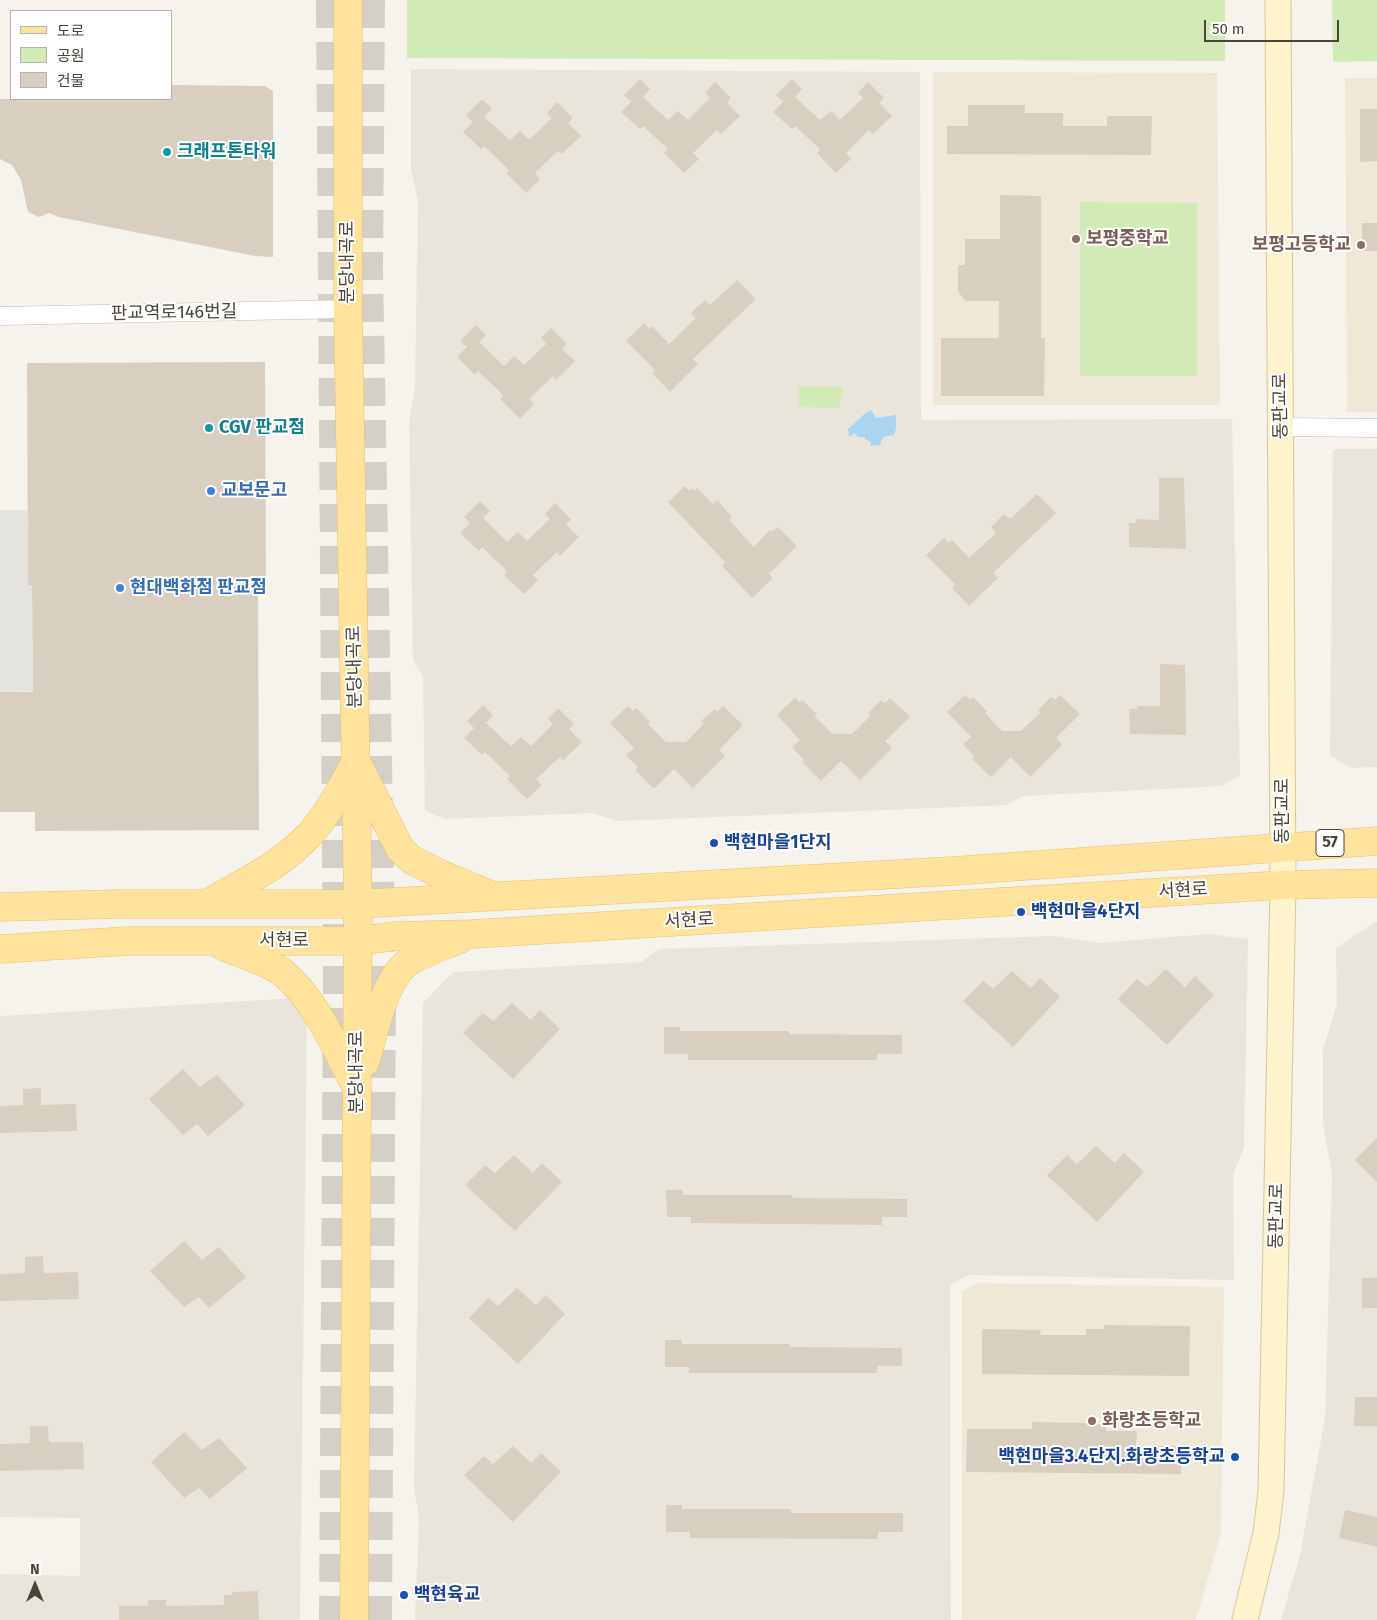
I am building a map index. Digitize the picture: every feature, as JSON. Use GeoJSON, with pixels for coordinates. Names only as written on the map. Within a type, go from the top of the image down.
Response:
{"type":"FeatureCollection","features":[{"type":"Feature","properties":{"kind":"main road","name":"분당내곡로"},"geometry":{"type":"LineString","coordinates":[[348,0],[348,308],[358,904],[354,1620]]}},
{"type":"Feature","properties":{"kind":"main road","name":"동판교로"},"geometry":{"type":"LineString","coordinates":[[1245,1620],[1266,1533],[1271,1491],[1283,885],[1278,0]]}},
{"type":"Feature","properties":{"kind":"main road"},"geometry":{"type":"LineString","coordinates":[[356,761],[400,849],[412,860],[440,874],[494,896]]}},
{"type":"Feature","properties":{"kind":"main road"},"geometry":{"type":"LineString","coordinates":[[207,904],[275,864],[309,836],[320,822],[356,761]]}},
{"type":"Feature","properties":{"kind":"main road","name":"서현로"},"geometry":{"type":"LineString","coordinates":[[0,907],[358,904],[954,871],[1283,846],[1377,841]]}},
{"type":"Feature","properties":{"kind":"main road","name":"서현로"},"geometry":{"type":"LineString","coordinates":[[0,949],[127,941],[358,941],[396,936],[472,934],[1283,885],[1377,882]]}},
{"type":"Feature","properties":{"kind":"main road"},"geometry":{"type":"LineString","coordinates":[[357,1087],[389,987],[397,974],[409,962],[472,934]]}},
{"type":"Feature","properties":{"kind":"main road"},"geometry":{"type":"LineString","coordinates":[[212,941],[282,971],[309,1001],[357,1087]]}},
{"type":"Feature","properties":{"kind":"street","name":"판교역로146번길"},"geometry":{"type":"LineString","coordinates":[[0,316],[348,308]]}},
{"type":"Feature","properties":{"kind":"street"},"geometry":{"type":"LineString","coordinates":[[1281,427],[1377,428]]}},
{"type":"Feature","properties":{"kind":"shaded area"},"geometry":{"type":"Polygon","coordinates":[[[411,69],[920,72],[921,420],[1232,419],[1240,775],[1222,786],[1023,796],[1007,805],[619,821],[591,813],[445,819],[425,810],[423,677],[413,660],[409,421],[415,390],[418,201],[411,170],[411,69]]]}},
{"type":"Feature","properties":{"kind":"shaded area","name":"보평중학교"},"geometry":{"type":"Polygon","coordinates":[[[933,72],[1217,73],[1220,405],[933,405],[933,72]]]}},
{"type":"Feature","properties":{"kind":"shaded area","name":"보평고등학교"},"geometry":{"type":"Polygon","coordinates":[[[1345,78],[1377,78],[1377,412],[1347,412],[1345,78]]]}},
{"type":"Feature","properties":{"kind":"shaded area"},"geometry":{"type":"Polygon","coordinates":[[[1333,449],[1377,449],[1377,767],[1350,768],[1330,755],[1333,449]]]}},
{"type":"Feature","properties":{"kind":"shaded area"},"geometry":{"type":"Polygon","coordinates":[[[0,510],[27,510],[28,585],[32,585],[33,691],[0,692],[0,510]]]}},
{"type":"Feature","properties":{"kind":"shaded area"},"geometry":{"type":"Polygon","coordinates":[[[1377,922],[1377,1620],[1281,1620],[1300,1555],[1325,1418],[1332,1175],[1323,1124],[1323,1049],[1337,1004],[1336,948],[1377,922]]]}},
{"type":"Feature","properties":{"kind":"shaded area"},"geometry":{"type":"Polygon","coordinates":[[[1208,934],[1248,939],[1244,1147],[1233,1175],[1234,1280],[968,1275],[950,1286],[951,1620],[415,1620],[419,1519],[414,1487],[423,1003],[453,972],[641,962],[659,949],[1054,936],[1100,943],[1208,934]]]}},
{"type":"Feature","properties":{"kind":"shaded area"},"geometry":{"type":"Polygon","coordinates":[[[296,998],[307,1018],[300,1620],[0,1620],[0,1574],[80,1576],[80,1518],[0,1517],[0,1016],[296,998]]]}},
{"type":"Feature","properties":{"kind":"shaded area","name":"화랑초등학교"},"geometry":{"type":"Polygon","coordinates":[[[977,1283],[1224,1287],[1221,1533],[1196,1620],[962,1620],[962,1292],[977,1283]]]}},
{"type":"Feature","properties":{"kind":"green space"},"geometry":{"type":"Polygon","coordinates":[[[407,0],[1225,0],[1225,61],[407,58],[407,0]]]}},
{"type":"Feature","properties":{"kind":"green space"},"geometry":{"type":"Polygon","coordinates":[[[1332,0],[1377,0],[1377,61],[1333,62],[1332,0]]]}},
{"type":"Feature","properties":{"kind":"green space"},"geometry":{"type":"Polygon","coordinates":[[[1080,202],[1197,203],[1197,376],[1080,376],[1080,202]]]}},
{"type":"Feature","properties":{"kind":"green space"},"geometry":{"type":"Polygon","coordinates":[[[799,386],[843,387],[839,408],[798,407],[799,386]]]}},
{"type":"Feature","properties":{"kind":"water"},"geometry":{"type":"Polygon","coordinates":[[[871,410],[876,418],[896,415],[894,435],[883,437],[880,445],[870,446],[871,442],[865,439],[865,437],[858,437],[853,432],[853,435],[849,436],[848,429],[871,410]]]}},
{"type":"Feature","properties":{"kind":"building"},"geometry":{"type":"Polygon","coordinates":[[[640,79],[650,89],[643,97],[668,120],[678,111],[688,120],[710,98],[705,93],[715,82],[731,98],[727,103],[740,116],[721,134],[717,130],[693,153],[699,159],[684,173],[664,153],[668,149],[643,126],[640,129],[621,112],[631,102],[624,95],[640,79]]]}},
{"type":"Feature","properties":{"kind":"building"},"geometry":{"type":"Polygon","coordinates":[[[792,79],[802,89],[795,97],[820,120],[831,111],[840,120],[863,98],[858,93],[868,82],[884,98],[879,103],[892,116],[873,134],[869,130],[846,153],[851,159],[836,173],[817,153],[820,149],[795,126],[792,129],[773,112],[783,102],[776,95],[792,79]]]}},
{"type":"Feature","properties":{"kind":"building","name":"크래프톤타워"},"geometry":{"type":"Polygon","coordinates":[[[172,85],[265,86],[273,91],[273,257],[255,256],[59,217],[49,213],[39,217],[28,212],[21,180],[12,165],[0,159],[0,99],[172,100],[172,85]]]}},
{"type":"Feature","properties":{"kind":"building"},"geometry":{"type":"Polygon","coordinates":[[[482,99],[492,109],[484,117],[510,140],[520,131],[529,140],[552,118],[547,113],[557,102],[573,118],[568,123],[581,136],[562,154],[558,151],[535,173],[540,179],[526,193],[506,173],[509,170],[484,146],[481,149],[463,132],[473,122],[466,115],[482,99]]]}},
{"type":"Feature","properties":{"kind":"building"},"geometry":{"type":"Polygon","coordinates":[[[968,105],[1025,105],[1025,113],[1063,113],[1063,126],[1107,126],[1107,116],[1152,116],[1151,155],[947,154],[947,126],[968,126],[968,105]]]}},
{"type":"Feature","properties":{"kind":"building"},"geometry":{"type":"Polygon","coordinates":[[[1360,109],[1377,109],[1377,161],[1360,162],[1360,109]]]}},
{"type":"Feature","properties":{"kind":"building"},"geometry":{"type":"Polygon","coordinates":[[[1000,195],[1041,196],[1041,338],[1045,338],[1044,396],[941,396],[941,338],[999,338],[999,301],[965,301],[958,291],[958,265],[965,265],[965,239],[1000,239],[1000,195]]]}},
{"type":"Feature","properties":{"kind":"building"},"geometry":{"type":"Polygon","coordinates":[[[1362,223],[1377,223],[1377,251],[1362,251],[1362,223]]]}},
{"type":"Feature","properties":{"kind":"building"},"geometry":{"type":"Polygon","coordinates":[[[737,280],[756,299],[693,359],[698,364],[670,392],[652,373],[655,370],[626,341],[644,323],[650,329],[652,326],[669,344],[696,318],[691,313],[705,300],[710,305],[737,280]]]}},
{"type":"Feature","properties":{"kind":"building"},"geometry":{"type":"Polygon","coordinates":[[[476,325],[486,335],[479,342],[504,366],[514,356],[524,365],[546,344],[541,338],[551,328],[567,344],[562,349],[575,361],[556,380],[553,376],[529,399],[534,404],[520,419],[500,399],[503,395],[478,371],[475,375],[457,357],[467,347],[460,341],[476,325]]]}},
{"type":"Feature","properties":{"kind":"building"},"geometry":{"type":"Polygon","coordinates":[[[265,362],[266,582],[258,582],[259,830],[35,831],[35,812],[0,812],[0,692],[33,692],[32,585],[28,585],[27,363],[265,362]]]}},
{"type":"Feature","properties":{"kind":"building"},"geometry":{"type":"Polygon","coordinates":[[[1159,478],[1184,478],[1186,549],[1129,547],[1129,523],[1136,523],[1136,519],[1159,520],[1159,478]]]}},
{"type":"Feature","properties":{"kind":"building"},"geometry":{"type":"Polygon","coordinates":[[[685,486],[689,491],[692,488],[694,491],[697,488],[713,504],[717,500],[732,517],[729,520],[754,547],[770,530],[772,532],[778,527],[797,546],[769,574],[773,578],[752,598],[722,566],[725,562],[668,502],[685,486]]]}},
{"type":"Feature","properties":{"kind":"building"},"geometry":{"type":"Polygon","coordinates":[[[1037,494],[1056,513],[993,573],[998,578],[969,606],[952,588],[955,584],[926,555],[944,538],[949,543],[952,540],[969,558],[996,533],[991,527],[1004,514],[1010,519],[1037,494]]]}},
{"type":"Feature","properties":{"kind":"building"},"geometry":{"type":"Polygon","coordinates":[[[480,501],[490,511],[483,518],[507,542],[518,532],[527,541],[550,519],[545,514],[555,503],[571,519],[566,525],[579,537],[560,556],[557,552],[533,575],[538,580],[524,594],[504,575],[507,571],[482,547],[479,551],[460,533],[470,523],[464,517],[480,501]]]}},
{"type":"Feature","properties":{"kind":"building"},"geometry":{"type":"Polygon","coordinates":[[[1160,664],[1185,665],[1186,735],[1130,734],[1129,709],[1137,709],[1137,706],[1160,706],[1160,664]]]}},
{"type":"Feature","properties":{"kind":"building"},"geometry":{"type":"Polygon","coordinates":[[[965,695],[970,700],[973,697],[987,711],[985,713],[1002,731],[1021,731],[1041,712],[1038,710],[1051,697],[1055,700],[1060,695],[1080,714],[1056,738],[1062,745],[1030,777],[1011,757],[991,777],[972,759],[974,756],[963,744],[971,737],[947,712],[965,695]]]}},
{"type":"Feature","properties":{"kind":"building"},"geometry":{"type":"Polygon","coordinates":[[[795,698],[800,703],[802,700],[817,714],[814,716],[833,734],[852,734],[870,716],[868,713],[881,700],[885,703],[890,698],[910,717],[885,741],[892,748],[860,780],[841,761],[821,781],[802,762],[804,760],[792,747],[800,740],[777,715],[795,698]]]}},
{"type":"Feature","properties":{"kind":"building"},"geometry":{"type":"Polygon","coordinates":[[[483,705],[493,715],[486,723],[511,746],[521,737],[531,746],[553,724],[548,719],[558,708],[574,724],[569,729],[582,742],[563,760],[560,757],[536,779],[542,785],[527,799],[507,779],[510,776],[485,752],[482,755],[464,738],[474,728],[467,721],[483,705]]]}},
{"type":"Feature","properties":{"kind":"building"},"geometry":{"type":"Polygon","coordinates":[[[628,706],[633,711],[636,708],[650,722],[648,724],[666,742],[686,742],[704,723],[701,721],[715,709],[718,712],[723,706],[743,725],[719,750],[725,756],[693,788],[674,769],[654,789],[635,770],[638,767],[626,755],[634,748],[610,723],[628,706]]]}},
{"type":"Feature","properties":{"kind":"building"},"geometry":{"type":"Polygon","coordinates":[[[1166,969],[1185,987],[1195,976],[1214,995],[1167,1045],[1118,999],[1137,979],[1147,987],[1166,969]]]}},
{"type":"Feature","properties":{"kind":"building"},"geometry":{"type":"Polygon","coordinates":[[[1012,971],[1031,988],[1040,978],[1060,997],[1013,1047],[963,1001],[983,981],[993,989],[1012,971]]]}},
{"type":"Feature","properties":{"kind":"building"},"geometry":{"type":"Polygon","coordinates":[[[512,1003],[531,1020],[540,1010],[560,1029],[513,1079],[463,1033],[483,1013],[493,1021],[512,1003]]]}},
{"type":"Feature","properties":{"kind":"building"},"geometry":{"type":"Polygon","coordinates":[[[664,1027],[680,1027],[680,1031],[789,1031],[789,1034],[902,1035],[902,1054],[877,1054],[877,1060],[688,1060],[688,1054],[664,1054],[664,1027]]]}},
{"type":"Feature","properties":{"kind":"building"},"geometry":{"type":"Polygon","coordinates":[[[183,1069],[200,1087],[217,1075],[245,1105],[208,1136],[197,1124],[183,1135],[149,1099],[183,1069]]]}},
{"type":"Feature","properties":{"kind":"building"},"geometry":{"type":"Polygon","coordinates":[[[41,1088],[41,1105],[76,1104],[77,1131],[0,1133],[0,1106],[23,1105],[23,1089],[41,1088]]]}},
{"type":"Feature","properties":{"kind":"building"},"geometry":{"type":"Polygon","coordinates":[[[1377,1138],[1377,1182],[1355,1160],[1377,1138]]]}},
{"type":"Feature","properties":{"kind":"building"},"geometry":{"type":"Polygon","coordinates":[[[1096,1146],[1115,1163],[1124,1153],[1144,1172],[1097,1222],[1047,1175],[1067,1155],[1077,1164],[1096,1146]]]}},
{"type":"Feature","properties":{"kind":"building"},"geometry":{"type":"Polygon","coordinates":[[[514,1155],[533,1173],[542,1163],[562,1182],[515,1231],[465,1185],[485,1165],[495,1173],[514,1155]]]}},
{"type":"Feature","properties":{"kind":"building"},"geometry":{"type":"Polygon","coordinates":[[[666,1190],[683,1190],[683,1195],[792,1195],[792,1198],[907,1199],[907,1217],[882,1217],[882,1225],[691,1223],[691,1217],[667,1217],[666,1190]]]}},
{"type":"Feature","properties":{"kind":"building"},"geometry":{"type":"Polygon","coordinates":[[[184,1241],[202,1260],[219,1247],[246,1277],[209,1308],[199,1297],[184,1307],[150,1271],[184,1241]]]}},
{"type":"Feature","properties":{"kind":"building"},"geometry":{"type":"Polygon","coordinates":[[[43,1256],[44,1273],[78,1272],[79,1299],[0,1301],[0,1274],[25,1273],[25,1257],[43,1256]]]}},
{"type":"Feature","properties":{"kind":"building"},"geometry":{"type":"Polygon","coordinates":[[[1362,1278],[1377,1278],[1377,1308],[1362,1308],[1362,1278]]]}},
{"type":"Feature","properties":{"kind":"building"},"geometry":{"type":"Polygon","coordinates":[[[517,1288],[536,1305],[546,1295],[565,1314],[518,1364],[469,1318],[488,1298],[498,1306],[517,1288]]]}},
{"type":"Feature","properties":{"kind":"building"},"geometry":{"type":"Polygon","coordinates":[[[1104,1325],[1190,1326],[1189,1376],[982,1374],[982,1329],[1041,1330],[1040,1335],[1086,1335],[1086,1329],[1104,1329],[1104,1325]]]}},
{"type":"Feature","properties":{"kind":"building"},"geometry":{"type":"Polygon","coordinates":[[[665,1340],[682,1340],[682,1344],[790,1344],[790,1347],[902,1348],[902,1366],[877,1366],[877,1373],[689,1373],[689,1367],[665,1367],[665,1340]]]}},
{"type":"Feature","properties":{"kind":"building"},"geometry":{"type":"Polygon","coordinates":[[[1355,1397],[1377,1397],[1377,1426],[1354,1426],[1355,1397]]]}},
{"type":"Feature","properties":{"kind":"building"},"geometry":{"type":"Polygon","coordinates":[[[1032,1422],[1106,1425],[1106,1431],[1137,1431],[1136,1446],[1181,1446],[1181,1474],[966,1472],[967,1429],[1032,1429],[1032,1422]]]}},
{"type":"Feature","properties":{"kind":"building"},"geometry":{"type":"Polygon","coordinates":[[[30,1426],[48,1426],[49,1442],[83,1442],[84,1469],[0,1471],[0,1444],[30,1443],[30,1426]]]}},
{"type":"Feature","properties":{"kind":"building"},"geometry":{"type":"Polygon","coordinates":[[[184,1432],[202,1450],[219,1438],[247,1468],[210,1499],[199,1488],[184,1498],[151,1462],[184,1432]]]}},
{"type":"Feature","properties":{"kind":"building"},"geometry":{"type":"Polygon","coordinates":[[[513,1446],[531,1463],[541,1453],[561,1472],[513,1522],[464,1475],[484,1456],[493,1464],[513,1446]]]}},
{"type":"Feature","properties":{"kind":"building"},"geometry":{"type":"Polygon","coordinates":[[[666,1505],[682,1505],[682,1509],[791,1509],[791,1513],[903,1513],[903,1532],[878,1532],[878,1539],[690,1538],[690,1532],[666,1532],[666,1505]]]}},
{"type":"Feature","properties":{"kind":"building"},"geometry":{"type":"Polygon","coordinates":[[[1345,1510],[1377,1517],[1377,1547],[1339,1538],[1345,1510]]]}},
{"type":"Feature","properties":{"kind":"building"},"geometry":{"type":"Polygon","coordinates":[[[258,1591],[259,1620],[119,1620],[119,1606],[148,1606],[148,1600],[166,1600],[166,1606],[224,1605],[224,1595],[232,1595],[232,1592],[258,1591]]]}},
{"type":"Feature","properties":{"kind":"tunnel"},"geometry":{"type":"LineString","coordinates":[[330,0],[337,987],[333,1620]]}},
{"type":"Feature","properties":{"kind":"tunnel"},"geometry":{"type":"LineString","coordinates":[[371,0],[369,268],[382,984],[378,1620]]}},
{"type":"Feature","properties":{"kind":"place","name":"크래프톤타워"},"geometry":{"type":"Point","coordinates":[167,152]}},
{"type":"Feature","properties":{"kind":"place","name":"보평중학교"},"geometry":{"type":"Point","coordinates":[1076,239]}},
{"type":"Feature","properties":{"kind":"place","name":"보평고등학교"},"geometry":{"type":"Point","coordinates":[1361,245]}},
{"type":"Feature","properties":{"kind":"place","name":"CGV 판교점"},"geometry":{"type":"Point","coordinates":[209,428]}},
{"type":"Feature","properties":{"kind":"place","name":"교보문고"},"geometry":{"type":"Point","coordinates":[211,491]}},
{"type":"Feature","properties":{"kind":"place","name":"현대백화점 판교점"},"geometry":{"type":"Point","coordinates":[120,588]}},
{"type":"Feature","properties":{"kind":"place","name":"백현마을1단지"},"geometry":{"type":"Point","coordinates":[714,843]}},
{"type":"Feature","properties":{"kind":"place","name":"백현마을4단지"},"geometry":{"type":"Point","coordinates":[1021,912]}},
{"type":"Feature","properties":{"kind":"place","name":"화랑초등학교"},"geometry":{"type":"Point","coordinates":[1092,1421]}},
{"type":"Feature","properties":{"kind":"place","name":"백현마을3.4단지.화랑초등학교"},"geometry":{"type":"Point","coordinates":[1235,1457]}},
{"type":"Feature","properties":{"kind":"place","name":"백현육교"},"geometry":{"type":"Point","coordinates":[404,1595]}}]}
